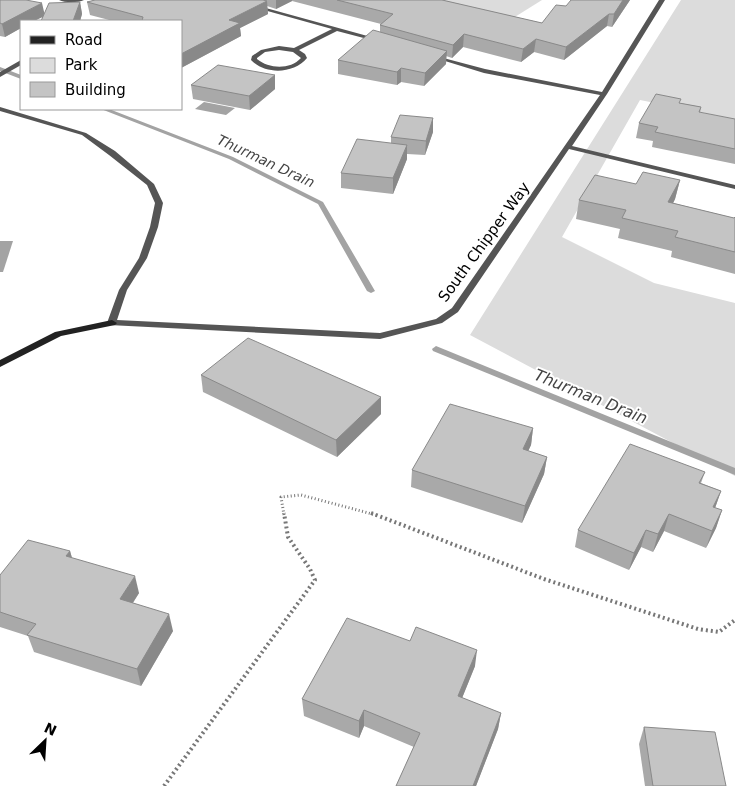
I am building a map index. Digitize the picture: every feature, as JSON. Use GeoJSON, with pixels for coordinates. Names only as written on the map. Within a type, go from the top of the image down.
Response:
{"type":"FeatureCollection","features":[{"type":"Feature","properties":{"kind":"street"},"geometry":{"type":"LineString","coordinates":[[62,0],[81,0]]}},
{"type":"Feature","properties":{"kind":"street"},"geometry":{"type":"LineString","coordinates":[[231,0],[382,41]]}},
{"type":"Feature","properties":{"kind":"street","name":"South Chipper Way"},"geometry":{"type":"LineString","coordinates":[[112,323],[380,336],[438,321],[455,310],[604,94],[662,0]]}},
{"type":"Feature","properties":{"kind":"street"},"geometry":{"type":"LineString","coordinates":[[294,50],[303,55],[304,58],[299,64],[293,66],[270,68],[256,64],[254,60],[254,57],[263,51],[278,48],[294,50],[336,29]]}},
{"type":"Feature","properties":{"kind":"street"},"geometry":{"type":"LineString","coordinates":[[428,54],[484,71],[604,94]]}},
{"type":"Feature","properties":{"kind":"street"},"geometry":{"type":"LineString","coordinates":[[0,75],[20,63]]}},
{"type":"Feature","properties":{"kind":"street"},"geometry":{"type":"LineString","coordinates":[[0,109],[63,126],[84,134],[112,153],[150,184],[158,203],[154,228],[143,258],[123,290],[112,323],[58,334],[0,364]]}},
{"type":"Feature","properties":{"kind":"street"},"geometry":{"type":"LineString","coordinates":[[568,147],[735,187]]}},
{"type":"Feature","properties":{"kind":"path"},"geometry":{"type":"LineString","coordinates":[[164,786],[315,580],[310,569],[288,537],[281,497],[301,495],[378,515],[544,579],[698,629],[719,632],[735,620]]}},
{"type":"Feature","properties":{"kind":"green space"},"geometry":{"type":"Polygon","coordinates":[[[425,0],[542,0],[507,22],[425,0]]]}},
{"type":"Feature","properties":{"kind":"green space"},"geometry":{"type":"Polygon","coordinates":[[[681,0],[735,0],[735,119],[640,100],[562,237],[654,283],[735,303],[735,476],[470,335],[681,0]]]}},
{"type":"Feature","properties":{"kind":"shaded area"},"geometry":{"type":"Polygon","coordinates":[[[204,102],[235,108],[226,115],[195,109],[204,102]]]}},
{"type":"Feature","properties":{"kind":"shaded area"},"geometry":{"type":"Polygon","coordinates":[[[0,241],[13,241],[3,272],[0,272],[0,241]]]}},
{"type":"Feature","properties":{"kind":"building"},"geometry":{"type":"Polygon","coordinates":[[[0,0],[26,0],[42,3],[2,24],[0,23],[0,0]]]}},
{"type":"Feature","properties":{"kind":"building"},"geometry":{"type":"Polygon","coordinates":[[[95,0],[267,1],[229,20],[240,23],[182,53],[182,20],[142,20],[143,17],[87,2],[95,0]]]}},
{"type":"Feature","properties":{"kind":"building"},"geometry":{"type":"Polygon","coordinates":[[[337,0],[442,0],[542,23],[556,5],[566,6],[571,0],[623,0],[614,14],[609,14],[566,47],[536,39],[523,49],[464,34],[453,45],[380,25],[393,14],[337,0]]]}},
{"type":"Feature","properties":{"kind":"building"},"geometry":{"type":"Polygon","coordinates":[[[80,2],[73,20],[41,20],[49,3],[80,2]]]}},
{"type":"Feature","properties":{"kind":"building"},"geometry":{"type":"Polygon","coordinates":[[[373,30],[447,51],[425,73],[401,68],[397,72],[338,60],[373,30]]]}},
{"type":"Feature","properties":{"kind":"building"},"geometry":{"type":"Polygon","coordinates":[[[218,65],[275,75],[249,96],[191,85],[218,65]]]}},
{"type":"Feature","properties":{"kind":"building"},"geometry":{"type":"Polygon","coordinates":[[[656,94],[681,99],[679,103],[701,107],[699,112],[735,119],[735,149],[655,132],[658,127],[639,123],[656,94]]]}},
{"type":"Feature","properties":{"kind":"building"},"geometry":{"type":"Polygon","coordinates":[[[400,115],[433,118],[426,141],[391,137],[400,115]]]}},
{"type":"Feature","properties":{"kind":"building"},"geometry":{"type":"Polygon","coordinates":[[[357,139],[407,145],[393,178],[341,173],[357,139]]]}},
{"type":"Feature","properties":{"kind":"building"},"geometry":{"type":"Polygon","coordinates":[[[643,172],[680,180],[668,202],[735,217],[735,252],[675,237],[678,231],[622,218],[626,210],[579,200],[595,175],[636,184],[643,172]]]}},
{"type":"Feature","properties":{"kind":"building"},"geometry":{"type":"Polygon","coordinates":[[[248,338],[381,397],[336,440],[201,375],[248,338]]]}},
{"type":"Feature","properties":{"kind":"building"},"geometry":{"type":"Polygon","coordinates":[[[450,404],[533,428],[523,449],[547,457],[525,506],[412,470],[450,404]]]}},
{"type":"Feature","properties":{"kind":"building"},"geometry":{"type":"Polygon","coordinates":[[[630,444],[705,472],[699,483],[721,491],[713,507],[722,510],[712,531],[669,514],[658,534],[646,530],[634,553],[578,530],[630,444]]]}},
{"type":"Feature","properties":{"kind":"building"},"geometry":{"type":"Polygon","coordinates":[[[28,540],[70,551],[66,556],[135,576],[120,599],[169,614],[137,669],[27,635],[36,624],[0,612],[0,575],[28,540]]]}},
{"type":"Feature","properties":{"kind":"building"},"geometry":{"type":"Polygon","coordinates":[[[347,618],[410,641],[416,627],[477,650],[458,696],[501,713],[473,786],[396,786],[420,733],[364,710],[359,721],[302,699],[347,618]]]}},
{"type":"Feature","properties":{"kind":"building"},"geometry":{"type":"Polygon","coordinates":[[[644,727],[715,732],[726,786],[653,786],[644,727]]]}},
{"type":"Feature","properties":{"kind":"waterway","name":"Thurman Drain"},"geometry":{"type":"LineString","coordinates":[[0,69],[20,77]]}},
{"type":"Feature","properties":{"kind":"waterway","name":"Thurman Drain"},"geometry":{"type":"LineString","coordinates":[[107,110],[231,158],[321,203],[371,291]]}},
{"type":"Feature","properties":{"kind":"waterway","name":"Thurman Drain"},"geometry":{"type":"LineString","coordinates":[[436,349],[735,472]]}}]}
